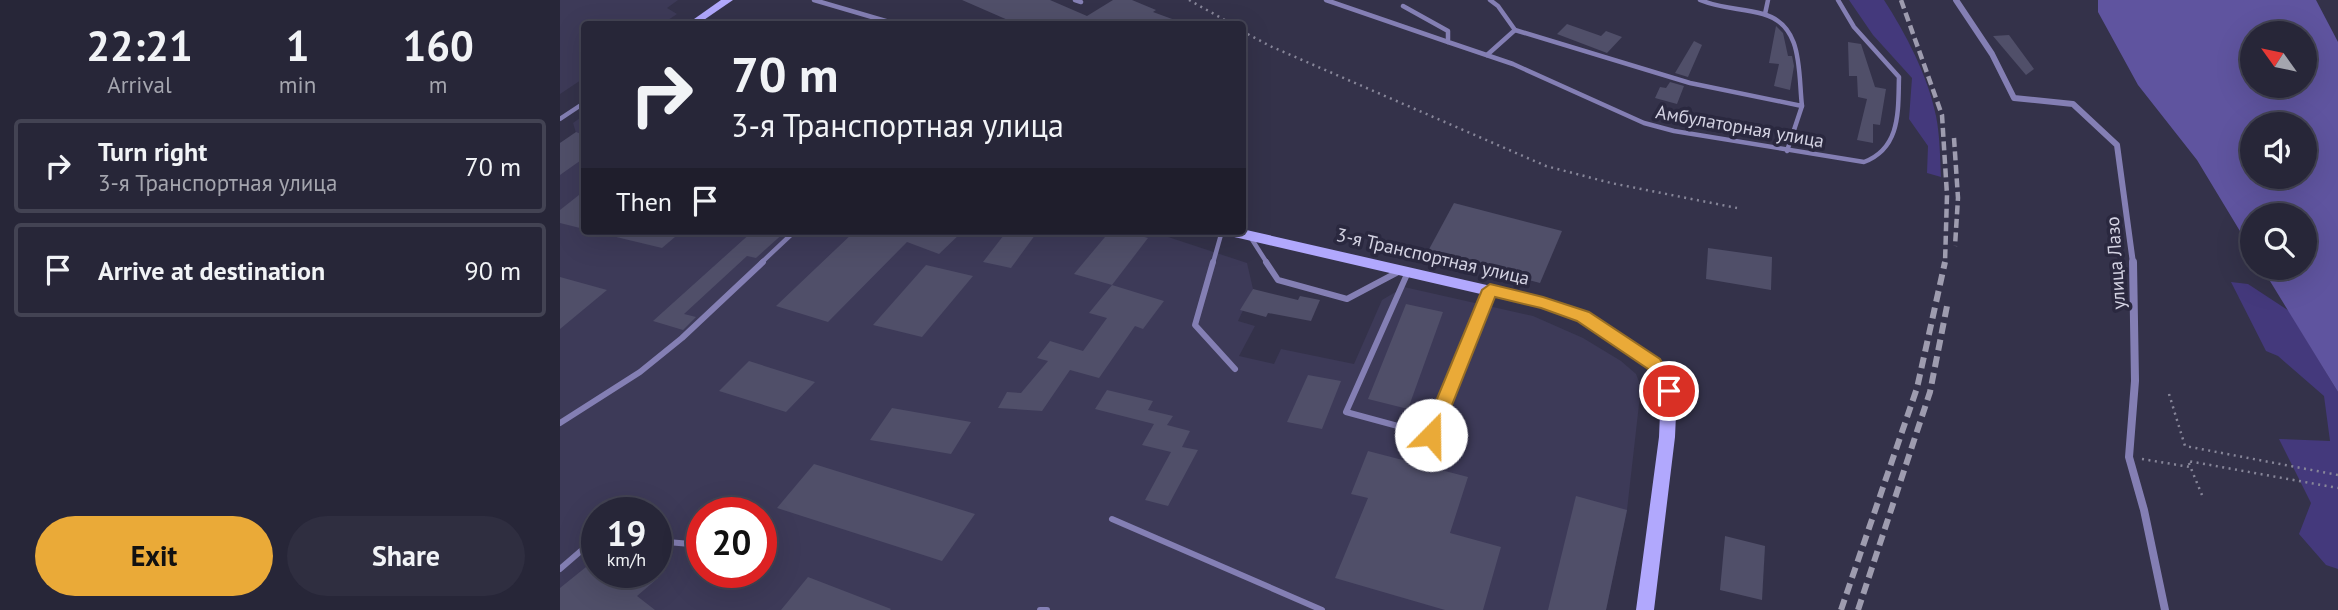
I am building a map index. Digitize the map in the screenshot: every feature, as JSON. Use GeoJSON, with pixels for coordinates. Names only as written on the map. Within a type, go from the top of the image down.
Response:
{"type":"FeatureCollection","features":[{"type":"Feature","properties":{"kind":"street"},"geometry":{"type":"LineString","coordinates":[[696,21],[728,0]]}},
{"type":"Feature","properties":{"kind":"street","name":"улица Лазо"},"geometry":{"type":"LineString","coordinates":[[1956,0],[1992,54],[2014,98],[2073,104],[2117,145],[2133,248],[2135,381],[2129,457],[2144,510],[2165,610]]}},
{"type":"Feature","properties":{"kind":"street","name":"3-я Транспортная улица"},"geometry":{"type":"LineString","coordinates":[[1246,234],[1543,303],[1583,317],[1654,364],[1669,391],[1667,437],[1645,610]]}},
{"type":"Feature","properties":{"kind":"lane"},"geometry":{"type":"LineString","coordinates":[[814,0],[886,21]]}},
{"type":"Feature","properties":{"kind":"lane"},"geometry":{"type":"LineString","coordinates":[[1074,0],[1081,2]]}},
{"type":"Feature","properties":{"kind":"lane"},"geometry":{"type":"LineString","coordinates":[[1326,0],[1448,42]]}},
{"type":"Feature","properties":{"kind":"lane"},"geometry":{"type":"LineString","coordinates":[[1487,55],[1515,30],[1499,6],[1490,0]]}},
{"type":"Feature","properties":{"kind":"lane","name":"Амбулаторная улица"},"geometry":{"type":"LineString","coordinates":[[1515,30],[1690,83],[1802,106],[1795,40],[1786,27],[1765,15],[1719,8],[1700,0]]}},
{"type":"Feature","properties":{"kind":"lane"},"geometry":{"type":"LineString","coordinates":[[1765,15],[1768,0]]}},
{"type":"Feature","properties":{"kind":"lane","name":"Амбулаторная улица"},"geometry":{"type":"LineString","coordinates":[[1403,6],[1448,31],[1448,42],[1487,55],[1644,123],[1674,131],[1864,162],[1876,159],[1885,152],[1895,135],[1899,77],[1854,26],[1838,0]]}},
{"type":"Feature","properties":{"kind":"lane"},"geometry":{"type":"LineString","coordinates":[[560,119],[581,105]]}},
{"type":"Feature","properties":{"kind":"lane"},"geometry":{"type":"LineString","coordinates":[[1787,150],[1802,106]]}},
{"type":"Feature","properties":{"kind":"lane"},"geometry":{"type":"LineString","coordinates":[[560,423],[640,372],[682,338],[791,235]]}},
{"type":"Feature","properties":{"kind":"lane"},"geometry":{"type":"LineString","coordinates":[[1221,235],[1195,324],[1235,369]]}},
{"type":"Feature","properties":{"kind":"lane"},"geometry":{"type":"LineString","coordinates":[[1249,235],[1278,280],[1347,299],[1405,271]]}},
{"type":"Feature","properties":{"kind":"lane"},"geometry":{"type":"LineString","coordinates":[[1405,271],[1346,412],[1431,435],[1490,290]]}},
{"type":"Feature","properties":{"kind":"lane"},"geometry":{"type":"LineString","coordinates":[[1112,519],[1322,610]]}},
{"type":"Feature","properties":{"kind":"lane"},"geometry":{"type":"LineString","coordinates":[[560,569],[581,551]]}},
{"type":"Feature","properties":{"kind":"lane"},"geometry":{"type":"LineString","coordinates":[[1040,610],[1047,610]]}},
{"type":"Feature","properties":{"kind":"path"},"geometry":{"type":"LineString","coordinates":[[1189,0],[1227,21]]}},
{"type":"Feature","properties":{"kind":"path"},"geometry":{"type":"LineString","coordinates":[[1246,32],[1283,52],[1546,166],[1611,183],[1737,208]]}},
{"type":"Feature","properties":{"kind":"path"},"geometry":{"type":"LineString","coordinates":[[2169,394],[2185,446],[2338,475]]}},
{"type":"Feature","properties":{"kind":"path"},"geometry":{"type":"LineString","coordinates":[[2154,461],[2190,467]]}},
{"type":"Feature","properties":{"kind":"path"},"geometry":{"type":"LineString","coordinates":[[2203,495],[2188,461],[2338,488]]}},
{"type":"Feature","properties":{"kind":"shaded area"},"geometry":{"type":"Polygon","coordinates":[[[560,0],[678,0],[667,8],[677,14],[666,21],[581,21],[581,80],[560,94],[560,0]]]}},
{"type":"Feature","properties":{"kind":"shaded area"},"geometry":{"type":"Polygon","coordinates":[[[1849,0],[1884,0],[1908,41],[1922,71],[1936,116],[1941,177],[1927,173],[1928,146],[1909,119],[1912,78],[1873,35],[1849,0]]]}},
{"type":"Feature","properties":{"kind":"shaded area"},"geometry":{"type":"Polygon","coordinates":[[[2098,0],[2316,0],[2338,42],[2338,392],[2269,280],[2317,280],[2317,203],[2240,203],[2240,231],[2197,160],[2138,85],[2098,12],[2098,0]]]}},
{"type":"Feature","properties":{"kind":"shaded area"},"geometry":{"type":"Polygon","coordinates":[[[581,117],[581,235],[1162,235],[1247,263],[1253,289],[1238,321],[1255,326],[1239,356],[1274,364],[1281,349],[1354,364],[1382,300],[1404,287],[1533,316],[1583,338],[1621,361],[1636,374],[1641,387],[1627,510],[1606,610],[560,610],[560,143],[576,133],[573,123],[581,117]]]}},
{"type":"Feature","properties":{"kind":"shaded area"},"geometry":{"type":"Polygon","coordinates":[[[2231,282],[2248,284],[2289,311],[2338,392],[2338,569],[2326,565],[2299,534],[2311,503],[2279,439],[2330,441],[2324,396],[2278,356],[2266,351],[2231,282]]]}},
{"type":"Feature","properties":{"kind":"building"},"geometry":{"type":"Polygon","coordinates":[[[962,0],[1050,0],[1087,16],[1113,0],[1132,0],[1156,10],[1153,12],[1178,21],[1010,21],[962,0]]]}},
{"type":"Feature","properties":{"kind":"building"},"geometry":{"type":"Polygon","coordinates":[[[1567,24],[1601,36],[1606,31],[1622,37],[1607,53],[1557,34],[1567,24]]]}},
{"type":"Feature","properties":{"kind":"building"},"geometry":{"type":"Polygon","coordinates":[[[1776,26],[1783,33],[1788,56],[1792,56],[1794,66],[1790,90],[1774,86],[1779,64],[1769,63],[1776,26]]]}},
{"type":"Feature","properties":{"kind":"building"},"geometry":{"type":"Polygon","coordinates":[[[2009,35],[2034,69],[2026,75],[1993,36],[2009,35]]]}},
{"type":"Feature","properties":{"kind":"building"},"geometry":{"type":"Polygon","coordinates":[[[1694,41],[1702,45],[1688,77],[1675,73],[1694,41]]]}},
{"type":"Feature","properties":{"kind":"building"},"geometry":{"type":"Polygon","coordinates":[[[1848,42],[1861,44],[1875,87],[1886,89],[1880,125],[1873,124],[1873,143],[1857,140],[1867,99],[1858,97],[1857,76],[1849,76],[1848,42]]]}},
{"type":"Feature","properties":{"kind":"building"},"geometry":{"type":"Polygon","coordinates":[[[1670,82],[1684,86],[1677,104],[1655,98],[1660,87],[1666,88],[1670,82]]]}},
{"type":"Feature","properties":{"kind":"building"},"geometry":{"type":"Polygon","coordinates":[[[576,132],[581,134],[581,160],[560,175],[560,143],[576,132]]]}},
{"type":"Feature","properties":{"kind":"building"},"geometry":{"type":"Polygon","coordinates":[[[581,193],[581,228],[560,223],[560,210],[581,193]]]}},
{"type":"Feature","properties":{"kind":"building"},"geometry":{"type":"Polygon","coordinates":[[[1454,203],[1562,231],[1540,283],[1427,253],[1454,203]]]}},
{"type":"Feature","properties":{"kind":"building"},"geometry":{"type":"Polygon","coordinates":[[[612,235],[677,235],[662,248],[612,235]]]}},
{"type":"Feature","properties":{"kind":"building"},"geometry":{"type":"Polygon","coordinates":[[[749,235],[782,235],[756,258],[747,256],[684,314],[696,317],[683,330],[653,321],[749,235]]]}},
{"type":"Feature","properties":{"kind":"building"},"geometry":{"type":"Polygon","coordinates":[[[851,235],[959,235],[939,254],[907,242],[828,322],[776,306],[851,235]]]}},
{"type":"Feature","properties":{"kind":"building"},"geometry":{"type":"Polygon","coordinates":[[[1004,235],[1035,235],[1011,268],[983,262],[1004,235]]]}},
{"type":"Feature","properties":{"kind":"building"},"geometry":{"type":"Polygon","coordinates":[[[1107,235],[1137,235],[1148,238],[1112,285],[1074,274],[1107,235]]]}},
{"type":"Feature","properties":{"kind":"building"},"geometry":{"type":"Polygon","coordinates":[[[1708,248],[1772,257],[1771,290],[1706,279],[1708,248]]]}},
{"type":"Feature","properties":{"kind":"building"},"geometry":{"type":"Polygon","coordinates":[[[926,265],[973,276],[922,337],[873,325],[926,265]]]}},
{"type":"Feature","properties":{"kind":"building"},"geometry":{"type":"Polygon","coordinates":[[[560,277],[607,290],[560,329],[560,277]]]}},
{"type":"Feature","properties":{"kind":"building"},"geometry":{"type":"Polygon","coordinates":[[[1112,285],[1164,301],[1143,329],[1135,326],[1099,378],[1070,370],[1042,411],[998,408],[1007,392],[1021,393],[1048,361],[1037,358],[1050,341],[1083,351],[1107,318],[1089,313],[1112,285]]]}},
{"type":"Feature","properties":{"kind":"building"},"geometry":{"type":"Polygon","coordinates":[[[1253,289],[1298,300],[1300,296],[1320,300],[1311,321],[1268,313],[1266,317],[1240,310],[1253,289]]]}},
{"type":"Feature","properties":{"kind":"building"},"geometry":{"type":"Polygon","coordinates":[[[1406,304],[1443,312],[1408,409],[1368,399],[1406,304]]]}},
{"type":"Feature","properties":{"kind":"building"},"geometry":{"type":"Polygon","coordinates":[[[749,361],[815,382],[786,412],[719,391],[749,361]]]}},
{"type":"Feature","properties":{"kind":"building"},"geometry":{"type":"Polygon","coordinates":[[[1308,375],[1341,381],[1322,429],[1287,422],[1308,375]]]}},
{"type":"Feature","properties":{"kind":"building"},"geometry":{"type":"Polygon","coordinates":[[[1107,390],[1153,401],[1148,410],[1173,416],[1167,425],[1190,431],[1182,447],[1198,450],[1168,506],[1145,500],[1171,452],[1142,445],[1154,424],[1095,409],[1107,390]]]}},
{"type":"Feature","properties":{"kind":"building"},"geometry":{"type":"Polygon","coordinates":[[[892,408],[971,422],[951,454],[870,440],[892,408]]]}},
{"type":"Feature","properties":{"kind":"building"},"geometry":{"type":"Polygon","coordinates":[[[1368,451],[1468,477],[1450,533],[1501,547],[1483,610],[1445,610],[1335,578],[1368,498],[1351,494],[1368,451]]]}},
{"type":"Feature","properties":{"kind":"building"},"geometry":{"type":"Polygon","coordinates":[[[814,464],[975,514],[942,561],[777,508],[814,464]]]}},
{"type":"Feature","properties":{"kind":"building"},"geometry":{"type":"Polygon","coordinates":[[[1576,496],[1627,510],[1606,610],[1548,610],[1576,496]]]}},
{"type":"Feature","properties":{"kind":"building"},"geometry":{"type":"Polygon","coordinates":[[[1725,536],[1765,546],[1762,600],[1720,590],[1725,536]]]}},
{"type":"Feature","properties":{"kind":"building"},"geometry":{"type":"Polygon","coordinates":[[[581,571],[581,588],[646,588],[637,596],[655,610],[560,610],[560,588],[581,571]]]}},
{"type":"Feature","properties":{"kind":"building"},"geometry":{"type":"Polygon","coordinates":[[[808,577],[891,609],[781,610],[808,577]]]}},
{"type":"Feature","properties":{"kind":"railway"},"geometry":{"type":"LineString","coordinates":[[1901,0],[1942,115],[1947,195],[1945,263]]}},
{"type":"Feature","properties":{"kind":"railway"},"geometry":{"type":"LineString","coordinates":[[1954,138],[1958,198],[1955,246]]}},
{"type":"Feature","properties":{"kind":"railway"},"geometry":{"type":"LineString","coordinates":[[1841,610],[1917,388],[1945,262]]}},
{"type":"Feature","properties":{"kind":"railway"},"geometry":{"type":"LineString","coordinates":[[1858,610],[1930,392],[1948,301]]}},
{"type":"Feature","properties":{"kind":"route"},"geometry":{"type":"LineString","coordinates":[[1431,435],[1490,290],[1543,303],[1583,317],[1654,364],[1669,391]]}}]}
